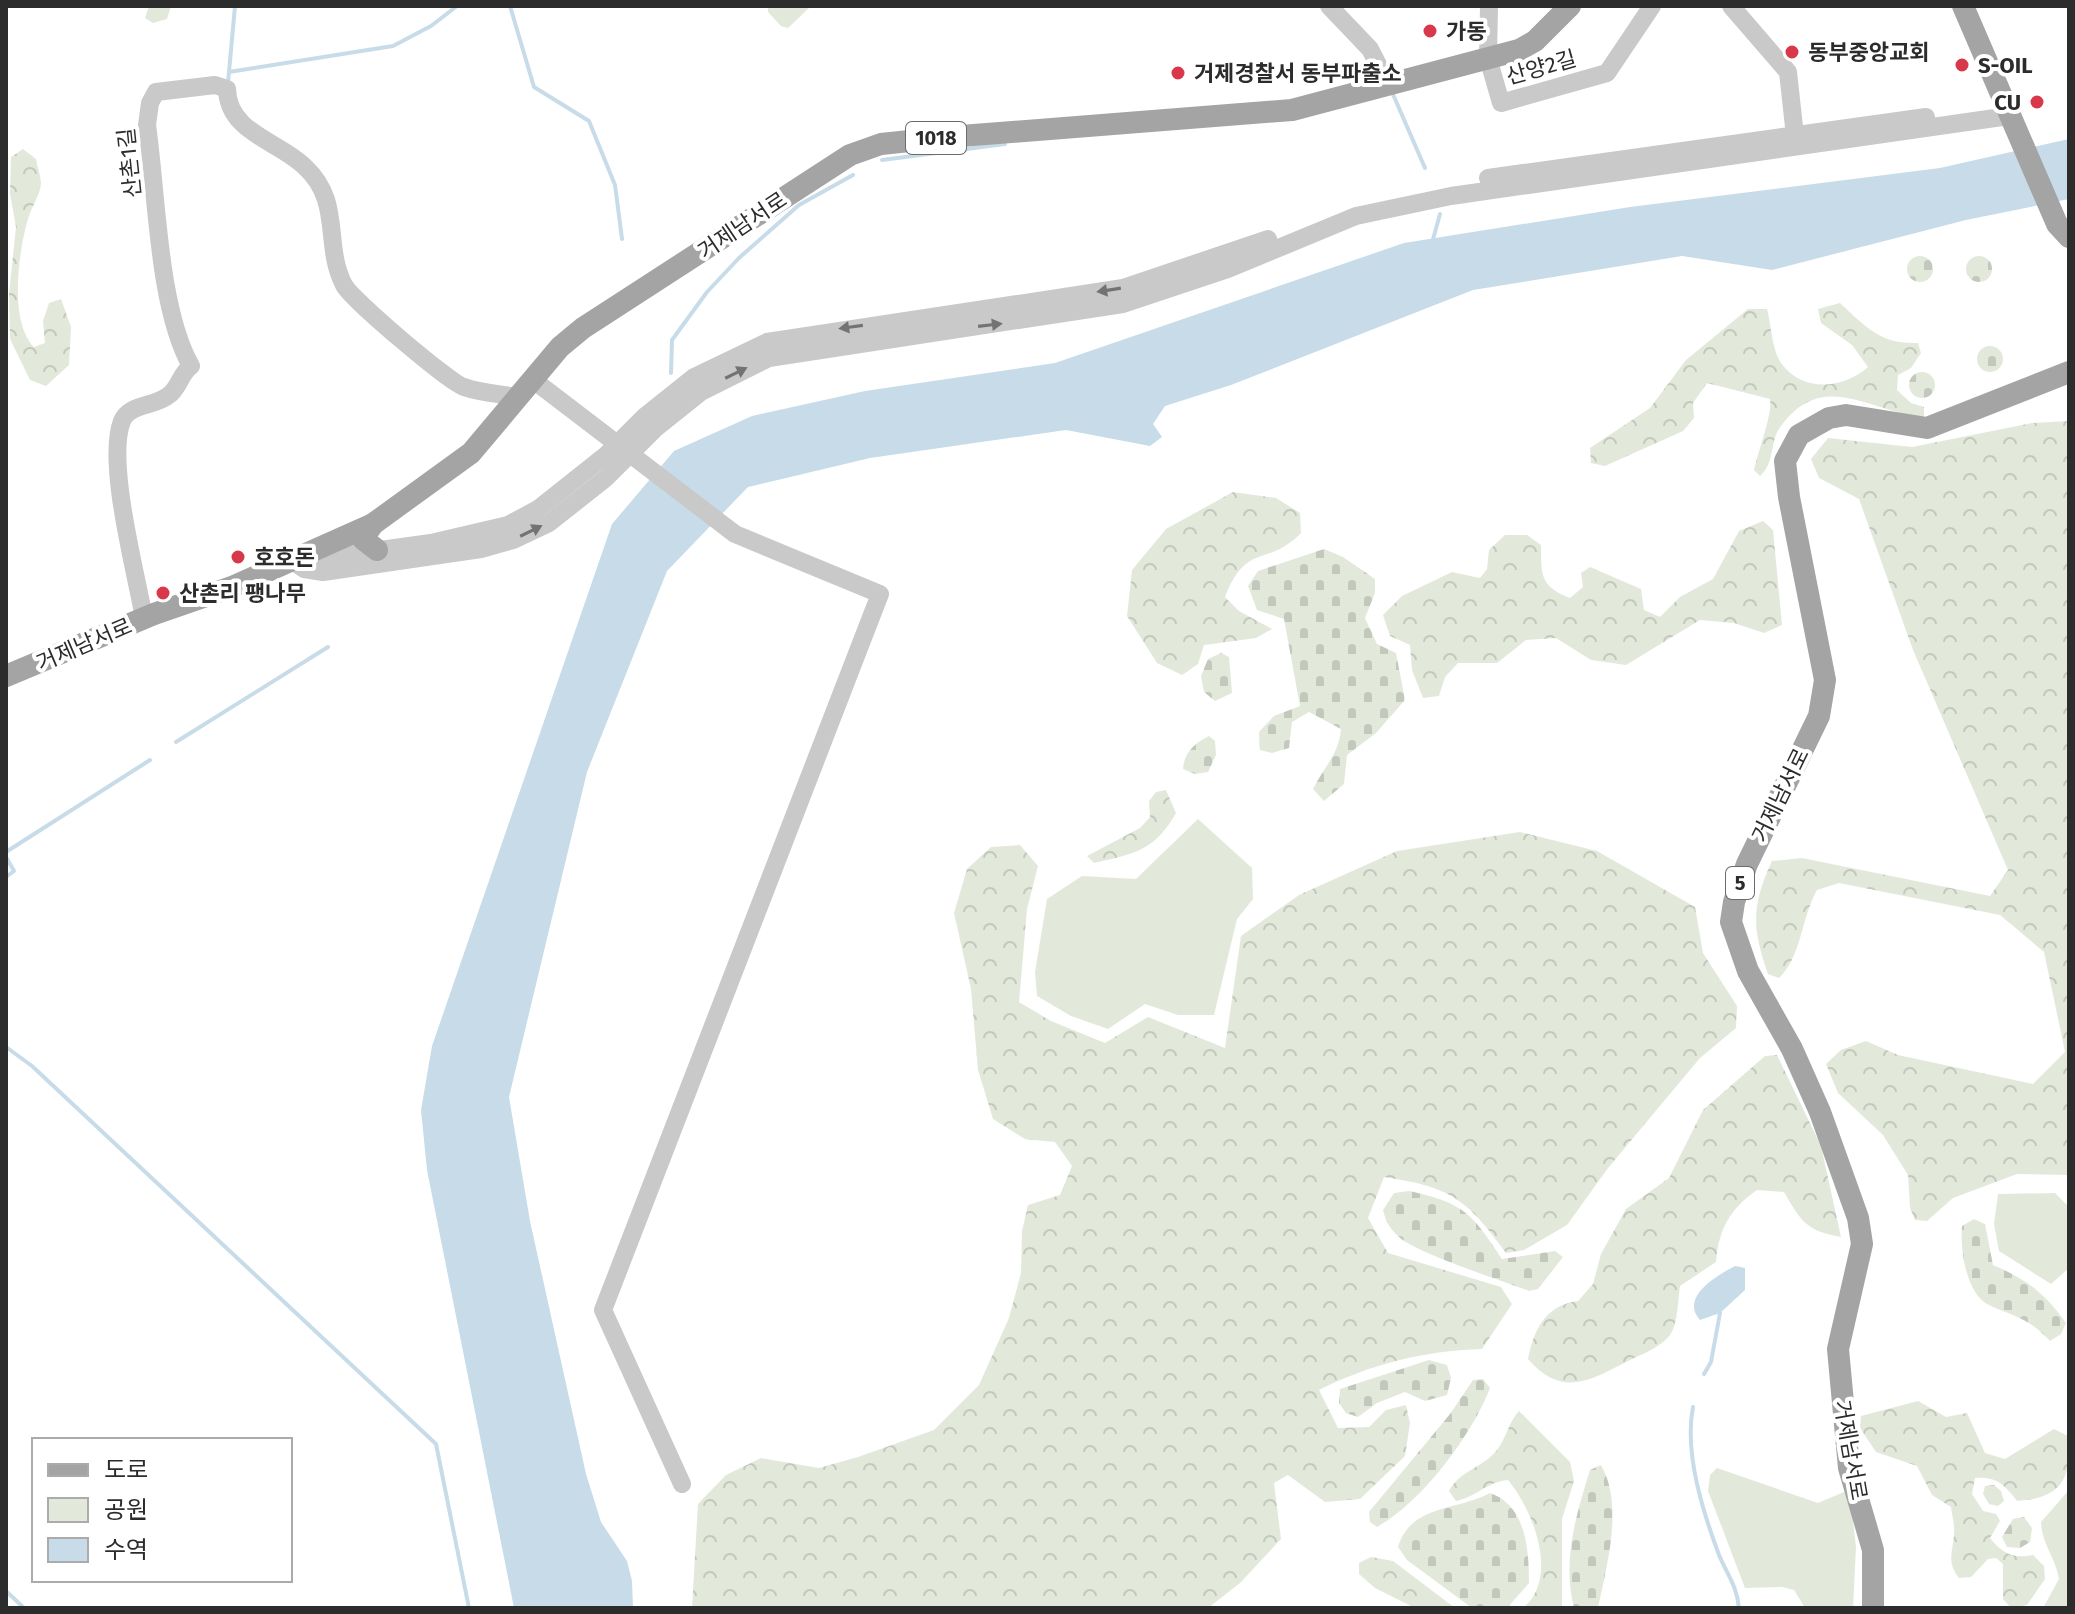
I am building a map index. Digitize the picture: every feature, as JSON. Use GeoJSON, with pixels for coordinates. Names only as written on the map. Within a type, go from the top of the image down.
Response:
{"type":"FeatureCollection","features":[{"type":"Feature","properties":{"kind":"main road","name":"거제남서로"},"geometry":{"type":"LineString","coordinates":[[6,676],[144,618],[306,562],[373,524],[471,453],[560,347],[583,328],[850,155],[872,147],[948,137],[1292,110],[1519,50],[1535,41],[1570,6]]}},
{"type":"Feature","properties":{"kind":"main road"},"geometry":{"type":"LineString","coordinates":[[1963,6],[2010,119],[2065,233]]}},
{"type":"Feature","properties":{"kind":"main road","name":"거제남서로"},"geometry":{"type":"LineString","coordinates":[[1873,1608],[1873,1550],[1849,1468],[1838,1349],[1862,1244],[1858,1218],[1820,1112],[1792,1049],[1748,971],[1731,922],[1734,902],[1747,864],[1819,716],[1825,680],[1785,478],[1785,461],[1799,435],[1829,418],[1860,417],[1927,428],[2069,372]]}},
{"type":"Feature","properties":{"kind":"main road"},"geometry":{"type":"LineString","coordinates":[[373,524],[363,539],[377,550]]}},
{"type":"Feature","properties":{"kind":"street"},"geometry":{"type":"LineString","coordinates":[[1329,6],[1370,49],[1389,86]]}},
{"type":"Feature","properties":{"kind":"street"},"geometry":{"type":"LineString","coordinates":[[1488,58],[1489,6]]}},
{"type":"Feature","properties":{"kind":"street","name":"산양2길"},"geometry":{"type":"LineString","coordinates":[[1488,58],[1501,103],[1607,73],[1652,6]]}},
{"type":"Feature","properties":{"kind":"street"},"geometry":{"type":"LineString","coordinates":[[1731,6],[1788,72],[1795,142]]}},
{"type":"Feature","properties":{"kind":"street","name":"산촌1길"},"geometry":{"type":"LineString","coordinates":[[144,618],[116,460],[123,421],[132,409],[152,405],[172,394],[178,379],[191,366],[183,352],[163,269],[147,125],[150,103],[156,92],[215,85],[227,89],[227,103],[233,115],[256,135],[305,167],[329,200],[335,259],[344,287],[462,387],[525,388]]}},
{"type":"Feature","properties":{"kind":"street"},"geometry":{"type":"LineString","coordinates":[[1795,142],[1946,127],[1957,130],[2010,119]]}},
{"type":"Feature","properties":{"kind":"street"},"geometry":{"type":"LineString","coordinates":[[306,562],[452,554],[513,540],[549,523],[631,454],[694,377],[767,342],[1123,288],[1229,254],[1355,206],[1412,191],[1795,142],[2010,119]]}},
{"type":"Feature","properties":{"kind":"street"},"geometry":{"type":"LineString","coordinates":[[525,388],[631,454],[735,534],[880,594],[603,1310],[682,1484]]}},
{"type":"Feature","properties":{"kind":"street"},"geometry":{"type":"LineString","coordinates":[[306,562],[476,535],[508,525],[631,454]]}},
{"type":"Feature","properties":{"kind":"green space"},"geometry":{"type":"Polygon","coordinates":[[[149,6],[171,6],[167,19],[153,23],[145,18],[149,6]]]}},
{"type":"Feature","properties":{"kind":"green space"},"geometry":{"type":"Polygon","coordinates":[[[768,6],[811,6],[788,28],[781,26],[768,12],[768,6]]]}},
{"type":"Feature","properties":{"kind":"green space"},"geometry":{"type":"Polygon","coordinates":[[[23,149],[36,159],[41,184],[21,250],[18,304],[21,321],[34,347],[45,343],[43,321],[49,303],[61,299],[71,327],[69,365],[46,386],[30,380],[10,339],[9,294],[16,227],[10,194],[11,157],[23,149]]]}},
{"type":"Feature","properties":{"kind":"green space"},"geometry":{"type":"Polygon","coordinates":[[[1920,256],[1929,260],[1933,269],[1929,278],[1920,282],[1911,278],[1907,269],[1911,260],[1920,256]]]}},
{"type":"Feature","properties":{"kind":"green space"},"geometry":{"type":"Polygon","coordinates":[[[1979,256],[1988,260],[1992,269],[1988,278],[1979,282],[1970,278],[1966,269],[1970,260],[1979,256]]]}},
{"type":"Feature","properties":{"kind":"green space"},"geometry":{"type":"Polygon","coordinates":[[[1840,303],[1875,333],[1894,341],[1918,343],[1921,353],[1911,368],[1898,375],[1897,390],[1911,403],[1924,407],[1924,417],[1848,398],[1814,400],[1797,409],[1781,426],[1768,464],[1760,476],[1754,470],[1770,399],[1707,383],[1693,403],[1694,418],[1683,431],[1605,466],[1591,463],[1590,448],[1650,408],[1686,360],[1748,309],[1767,309],[1778,358],[1790,373],[1800,379],[1812,383],[1835,383],[1858,374],[1868,367],[1852,345],[1821,323],[1818,309],[1840,303]]]}},
{"type":"Feature","properties":{"kind":"green space"},"geometry":{"type":"Polygon","coordinates":[[[1990,346],[1999,350],[2003,359],[1999,368],[1990,372],[1981,368],[1977,359],[1981,350],[1990,346]]]}},
{"type":"Feature","properties":{"kind":"green space"},"geometry":{"type":"Polygon","coordinates":[[[1922,372],[1931,376],[1935,385],[1931,394],[1922,398],[1913,394],[1909,385],[1913,376],[1922,372]]]}},
{"type":"Feature","properties":{"kind":"green space"},"geometry":{"type":"Polygon","coordinates":[[[2069,421],[2069,1175],[2017,1174],[1953,1198],[1927,1221],[1915,1220],[1910,1208],[1908,1175],[1883,1135],[1838,1093],[1826,1064],[1841,1050],[1866,1041],[1898,1055],[2033,1084],[2065,1052],[2044,952],[2000,915],[1839,883],[1817,890],[1787,969],[1779,978],[1768,974],[1759,943],[1756,917],[1760,891],[1772,861],[1802,858],[1990,896],[2008,870],[1913,650],[1859,499],[1819,478],[1811,459],[1828,438],[1912,447],[2032,423],[2069,421]]]}},
{"type":"Feature","properties":{"kind":"green space"},"geometry":{"type":"Polygon","coordinates":[[[1233,492],[1276,498],[1300,513],[1301,533],[1289,544],[1241,568],[1225,597],[1239,611],[1272,629],[1256,638],[1204,645],[1198,664],[1182,675],[1157,663],[1127,616],[1132,570],[1166,529],[1233,492]]]}},
{"type":"Feature","properties":{"kind":"green space"},"geometry":{"type":"Polygon","coordinates":[[[1763,521],[1773,530],[1782,625],[1764,633],[1734,623],[1700,620],[1626,665],[1591,660],[1556,638],[1526,640],[1497,663],[1458,663],[1445,677],[1439,696],[1423,698],[1412,670],[1410,645],[1390,636],[1383,615],[1402,596],[1452,572],[1480,578],[1487,569],[1489,550],[1505,535],[1527,535],[1541,545],[1544,578],[1560,594],[1570,598],[1583,587],[1581,573],[1590,567],[1641,589],[1644,610],[1660,617],[1680,597],[1713,579],[1739,531],[1763,521]]]}},
{"type":"Feature","properties":{"kind":"green space"},"geometry":{"type":"Polygon","coordinates":[[[1324,549],[1343,557],[1375,579],[1375,593],[1365,618],[1377,644],[1396,653],[1405,700],[1376,733],[1347,755],[1344,784],[1324,801],[1313,789],[1334,753],[1341,729],[1309,712],[1292,722],[1289,748],[1272,753],[1260,750],[1259,732],[1274,716],[1300,706],[1284,619],[1257,610],[1248,586],[1258,571],[1324,549]]]}},
{"type":"Feature","properties":{"kind":"green space"},"geometry":{"type":"Polygon","coordinates":[[[1221,653],[1229,657],[1232,693],[1215,701],[1204,692],[1201,676],[1208,659],[1221,653]]]}},
{"type":"Feature","properties":{"kind":"green space"},"geometry":{"type":"Polygon","coordinates":[[[1209,736],[1215,741],[1216,755],[1208,772],[1195,774],[1183,769],[1191,749],[1209,736]]]}},
{"type":"Feature","properties":{"kind":"green space"},"geometry":{"type":"Polygon","coordinates":[[[1166,790],[1176,813],[1152,843],[1121,857],[1094,863],[1087,856],[1140,828],[1150,817],[1149,801],[1156,792],[1166,790]]]}},
{"type":"Feature","properties":{"kind":"green space"},"geometry":{"type":"Polygon","coordinates":[[[1198,819],[1252,868],[1253,899],[1237,919],[1214,1015],[1178,1015],[1145,1004],[1108,1029],[1071,1016],[1037,996],[1035,972],[1047,899],[1082,876],[1136,879],[1198,819]]]}},
{"type":"Feature","properties":{"kind":"green space"},"geometry":{"type":"Polygon","coordinates":[[[1520,832],[1597,851],[1695,907],[1703,953],[1737,1006],[1736,1028],[1700,1058],[1608,1168],[1567,1225],[1524,1250],[1506,1253],[1480,1220],[1456,1198],[1426,1186],[1384,1177],[1368,1218],[1388,1253],[1501,1287],[1512,1304],[1482,1349],[1398,1360],[1319,1390],[1338,1428],[1369,1427],[1386,1410],[1406,1405],[1410,1423],[1405,1456],[1360,1499],[1325,1502],[1288,1475],[1274,1483],[1281,1539],[1240,1583],[1208,1608],[692,1608],[698,1504],[726,1475],[761,1458],[819,1468],[934,1430],[979,1385],[1009,1318],[1021,1273],[1022,1231],[1028,1205],[1060,1195],[1072,1166],[1055,1142],[1025,1139],[993,1119],[978,1070],[971,989],[954,913],[967,869],[991,847],[1020,845],[1038,866],[1027,909],[1019,1002],[1051,1021],[1105,1043],[1148,1017],[1225,1048],[1241,936],[1299,895],[1397,851],[1520,832]]]}},
{"type":"Feature","properties":{"kind":"green space"},"geometry":{"type":"Polygon","coordinates":[[[1777,1055],[1821,1146],[1841,1237],[1812,1228],[1784,1192],[1757,1190],[1740,1204],[1728,1220],[1720,1239],[1716,1262],[1680,1286],[1675,1325],[1661,1344],[1601,1375],[1576,1382],[1552,1379],[1540,1371],[1528,1359],[1538,1329],[1550,1313],[1567,1303],[1578,1301],[1593,1284],[1601,1254],[1626,1209],[1669,1178],[1703,1110],[1765,1056],[1777,1055]]]}},
{"type":"Feature","properties":{"kind":"green space"},"geometry":{"type":"Polygon","coordinates":[[[1409,1191],[1443,1200],[1465,1212],[1502,1259],[1555,1251],[1563,1257],[1538,1289],[1529,1291],[1441,1259],[1409,1244],[1387,1222],[1383,1210],[1394,1193],[1409,1191]]]}},
{"type":"Feature","properties":{"kind":"green space"},"geometry":{"type":"Polygon","coordinates":[[[2055,1193],[2069,1207],[2069,1268],[2051,1284],[1999,1251],[1994,1224],[1998,1194],[2055,1193]]]}},
{"type":"Feature","properties":{"kind":"green space"},"geometry":{"type":"Polygon","coordinates":[[[1974,1219],[1985,1224],[1993,1265],[2025,1282],[2050,1303],[2066,1323],[2061,1334],[2050,1341],[2029,1323],[1982,1301],[1970,1283],[1964,1259],[1962,1226],[1974,1219]]]}},
{"type":"Feature","properties":{"kind":"green space"},"geometry":{"type":"Polygon","coordinates":[[[1429,1360],[1447,1365],[1451,1378],[1447,1395],[1425,1401],[1405,1392],[1377,1403],[1358,1417],[1346,1413],[1339,1403],[1340,1389],[1429,1360]]]}},
{"type":"Feature","properties":{"kind":"green space"},"geometry":{"type":"Polygon","coordinates":[[[1483,1379],[1490,1388],[1482,1406],[1444,1466],[1394,1516],[1377,1527],[1370,1522],[1369,1512],[1450,1414],[1473,1380],[1483,1379]]]}},
{"type":"Feature","properties":{"kind":"green space"},"geometry":{"type":"Polygon","coordinates":[[[1918,1401],[1946,1417],[1967,1413],[1985,1453],[2005,1459],[2054,1429],[2068,1436],[2065,1475],[2061,1484],[2045,1496],[2017,1501],[1999,1483],[1989,1478],[1975,1478],[1972,1494],[1983,1511],[1996,1514],[2000,1521],[1990,1538],[2009,1554],[2033,1555],[2044,1566],[2045,1579],[2027,1605],[2011,1608],[2003,1599],[2003,1564],[1996,1558],[1988,1559],[1971,1577],[1959,1578],[1951,1562],[1954,1531],[1951,1507],[1932,1495],[1917,1466],[1876,1452],[1860,1428],[1861,1416],[1918,1401]]]}},
{"type":"Feature","properties":{"kind":"green space"},"geometry":{"type":"Polygon","coordinates":[[[1519,1411],[1570,1462],[1574,1481],[1562,1519],[1562,1608],[1523,1608],[1534,1595],[1540,1580],[1539,1544],[1526,1508],[1508,1480],[1456,1501],[1449,1491],[1453,1484],[1497,1450],[1519,1411]]]}},
{"type":"Feature","properties":{"kind":"green space"},"geometry":{"type":"Polygon","coordinates":[[[1601,1465],[1612,1498],[1613,1516],[1606,1573],[1598,1608],[1574,1608],[1569,1573],[1572,1538],[1590,1470],[1601,1465]]]}},
{"type":"Feature","properties":{"kind":"green space"},"geometry":{"type":"Polygon","coordinates":[[[1717,1468],[1818,1503],[1844,1492],[1850,1495],[1856,1547],[1853,1608],[1805,1608],[1794,1590],[1782,1587],[1745,1588],[1708,1491],[1710,1475],[1717,1468]]]}},
{"type":"Feature","properties":{"kind":"green space"},"geometry":{"type":"Polygon","coordinates":[[[1994,1485],[2001,1491],[2004,1501],[1998,1506],[1989,1504],[1983,1494],[1985,1486],[1994,1485]]]}},
{"type":"Feature","properties":{"kind":"green space"},"geometry":{"type":"Polygon","coordinates":[[[2069,1490],[2069,1608],[2043,1608],[2059,1579],[2041,1522],[2069,1490]]]}},
{"type":"Feature","properties":{"kind":"green space"},"geometry":{"type":"Polygon","coordinates":[[[1490,1493],[1511,1507],[1518,1518],[1526,1543],[1529,1583],[1507,1608],[1472,1608],[1407,1560],[1398,1547],[1404,1533],[1424,1516],[1490,1493]]]}},
{"type":"Feature","properties":{"kind":"green space"},"geometry":{"type":"Polygon","coordinates":[[[2024,1517],[2032,1528],[2030,1542],[2020,1548],[2007,1547],[2002,1537],[2013,1519],[2024,1517]]]}},
{"type":"Feature","properties":{"kind":"green space"},"geometry":{"type":"Polygon","coordinates":[[[1371,1557],[1393,1561],[1455,1608],[1415,1608],[1375,1588],[1359,1574],[1359,1563],[1371,1557]]]}},
{"type":"Feature","properties":{"kind":"water"},"geometry":{"type":"Polygon","coordinates":[[[2069,139],[2069,199],[1966,220],[1772,270],[1682,256],[1473,290],[1231,385],[1165,406],[1153,424],[1162,437],[1150,446],[1066,430],[870,458],[748,487],[667,571],[587,772],[509,1097],[530,1221],[586,1474],[601,1522],[627,1561],[632,1581],[633,1608],[514,1608],[427,1170],[421,1110],[432,1046],[612,524],[674,451],[752,416],[865,391],[1055,363],[1404,243],[1630,207],[1940,168],[2069,139]]]}},
{"type":"Feature","properties":{"kind":"water"},"geometry":{"type":"Polygon","coordinates":[[[1735,1266],[1745,1268],[1745,1290],[1720,1313],[1700,1320],[1694,1303],[1697,1295],[1711,1281],[1735,1266]]]}},
{"type":"Feature","properties":{"kind":"waterway"},"geometry":{"type":"LineString","coordinates":[[228,83],[235,6]]}},
{"type":"Feature","properties":{"kind":"waterway"},"geometry":{"type":"LineString","coordinates":[[229,72],[393,46],[431,26],[457,6]]}},
{"type":"Feature","properties":{"kind":"waterway"},"geometry":{"type":"LineString","coordinates":[[510,6],[534,87],[589,121],[615,185],[622,239]]}},
{"type":"Feature","properties":{"kind":"waterway"},"geometry":{"type":"LineString","coordinates":[[1392,92],[1425,168]]}},
{"type":"Feature","properties":{"kind":"waterway"},"geometry":{"type":"LineString","coordinates":[[882,160],[1005,144]]}},
{"type":"Feature","properties":{"kind":"waterway"},"geometry":{"type":"LineString","coordinates":[[671,373],[672,340],[707,292],[739,258],[799,205],[853,175]]}},
{"type":"Feature","properties":{"kind":"waterway"},"geometry":{"type":"LineString","coordinates":[[1432,243],[1440,214]]}},
{"type":"Feature","properties":{"kind":"waterway"},"geometry":{"type":"LineString","coordinates":[[176,742],[328,647]]}},
{"type":"Feature","properties":{"kind":"waterway"},"geometry":{"type":"LineString","coordinates":[[6,852],[150,760]]}},
{"type":"Feature","properties":{"kind":"waterway"},"geometry":{"type":"LineString","coordinates":[[6,857],[14,871],[6,877]]}},
{"type":"Feature","properties":{"kind":"waterway"},"geometry":{"type":"LineString","coordinates":[[6,1047],[32,1066],[436,1444],[469,1608]]}},
{"type":"Feature","properties":{"kind":"waterway"},"geometry":{"type":"LineString","coordinates":[[1704,1374],[1711,1362],[1720,1313]]}},
{"type":"Feature","properties":{"kind":"waterway"},"geometry":{"type":"LineString","coordinates":[[1693,1407],[1691,1443],[1701,1501],[1739,1608]]}},
{"type":"Feature","properties":{"kind":"waterway"},"geometry":{"type":"LineString","coordinates":[[6,1591],[24,1608]]}},
{"type":"Feature","properties":{"kind":"place","name":"가동"},"geometry":{"type":"Point","coordinates":[1430,31]}},
{"type":"Feature","properties":{"kind":"place","name":"동부중앙교회"},"geometry":{"type":"Point","coordinates":[1792,52]}},
{"type":"Feature","properties":{"kind":"place","name":"S-OIL"},"geometry":{"type":"Point","coordinates":[1962,65]}},
{"type":"Feature","properties":{"kind":"place","name":"거제경찰서 동부파출소"},"geometry":{"type":"Point","coordinates":[1178,73]}},
{"type":"Feature","properties":{"kind":"place","name":"CU"},"geometry":{"type":"Point","coordinates":[2037,102]}},
{"type":"Feature","properties":{"kind":"place","name":"호호돈"},"geometry":{"type":"Point","coordinates":[238,557]}},
{"type":"Feature","properties":{"kind":"place","name":"산촌리 팽나무"},"geometry":{"type":"Point","coordinates":[163,593]}}]}
